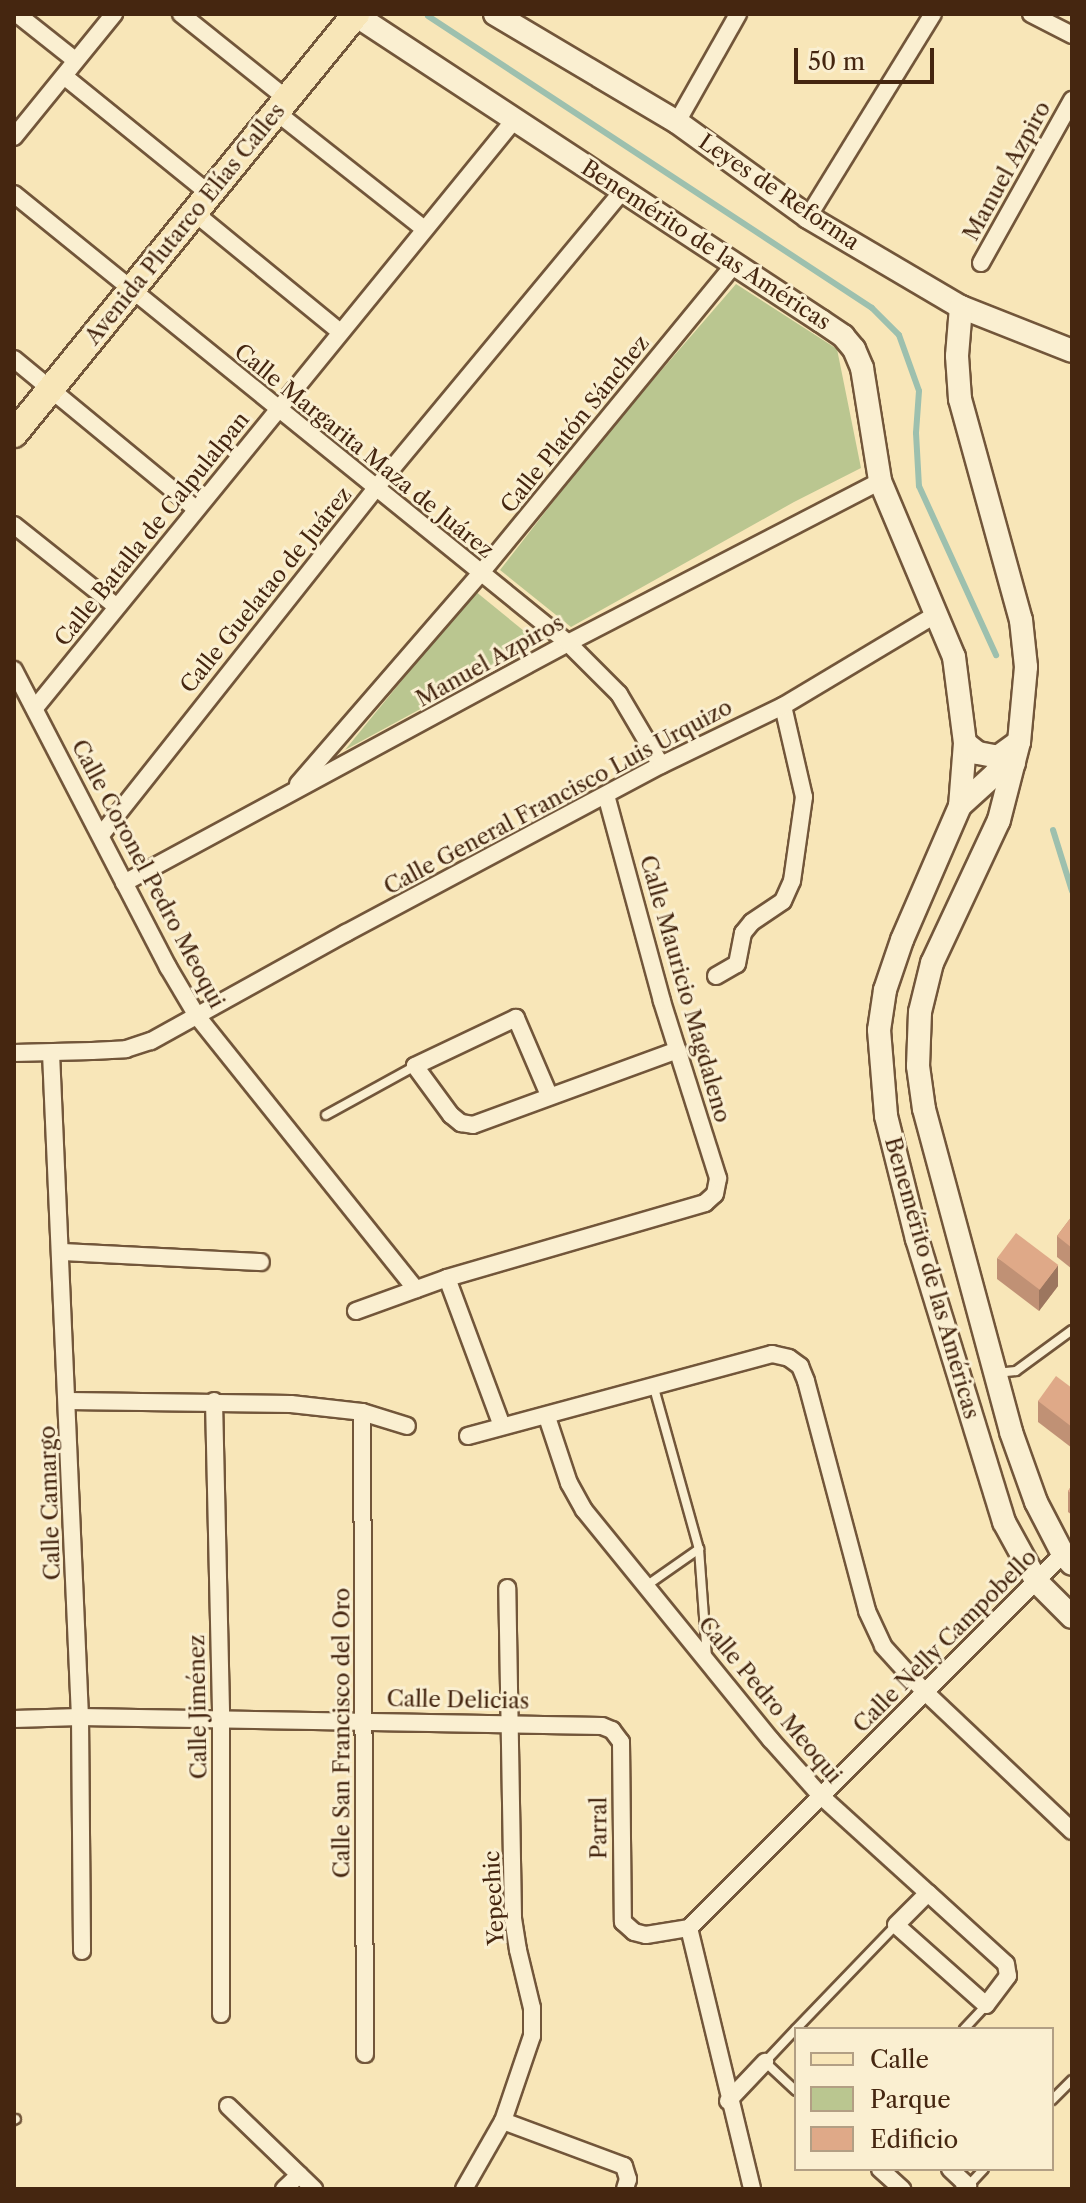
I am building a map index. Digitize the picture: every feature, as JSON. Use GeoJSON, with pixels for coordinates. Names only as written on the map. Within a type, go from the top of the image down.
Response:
{"type":"FeatureCollection","features":[{"type":"Feature","properties":{"kind":"main road","name":"Avenida Plutarco Elías Calles"},"geometry":{"type":"LineString","coordinates":[[14,434],[204,204],[355,14]]}},
{"type":"Feature","properties":{"kind":"street"},"geometry":{"type":"LineString","coordinates":[[17,14],[75,60]]}},
{"type":"Feature","properties":{"kind":"street"},"geometry":{"type":"LineString","coordinates":[[14,137],[114,14]]}},
{"type":"Feature","properties":{"kind":"street"},"geometry":{"type":"LineString","coordinates":[[181,14],[281,106],[424,229]]}},
{"type":"Feature","properties":{"kind":"street","name":"Benemérito de las Américas"},"geometry":{"type":"LineString","coordinates":[[355,14],[843,336],[854,349],[862,368],[880,481],[954,657],[965,743],[960,806],[902,940],[885,990],[879,1030],[886,1116],[917,1239],[992,1488],[1016,1549],[1037,1582],[1072,1617]]}},
{"type":"Feature","properties":{"kind":"street","name":"Leyes de Reforma"},"geometry":{"type":"LineString","coordinates":[[495,14],[677,122],[808,217],[961,307],[1072,351]]}},
{"type":"Feature","properties":{"kind":"street"},"geometry":{"type":"LineString","coordinates":[[677,122],[738,14]]}},
{"type":"Feature","properties":{"kind":"street"},"geometry":{"type":"LineString","coordinates":[[808,217],[933,14]]}},
{"type":"Feature","properties":{"kind":"street"},"geometry":{"type":"LineString","coordinates":[[1031,14],[1072,35]]}},
{"type":"Feature","properties":{"kind":"street"},"geometry":{"type":"LineString","coordinates":[[64,76],[339,331]]}},
{"type":"Feature","properties":{"kind":"street","name":"Manuel Azpiro"},"geometry":{"type":"LineString","coordinates":[[981,263],[1072,100]]}},
{"type":"Feature","properties":{"kind":"street","name":"Calle Batalla de Calpulalpan"},"geometry":{"type":"LineString","coordinates":[[35,708],[339,331],[515,119]]}},
{"type":"Feature","properties":{"kind":"street","name":"Calle Guelatao de Juárez"},"geometry":{"type":"LineString","coordinates":[[101,835],[375,489],[622,191]]}},
{"type":"Feature","properties":{"kind":"street","name":"Calle Margarita Maza de Juárez"},"geometry":{"type":"LineString","coordinates":[[14,194],[568,643],[619,694],[661,765]]}},
{"type":"Feature","properties":{"kind":"street","name":"Calle Platón Sánchez"},"geometry":{"type":"LineString","coordinates":[[292,792],[480,574],[734,265]]}},
{"type":"Feature","properties":{"kind":"street","name":"Benemérito de las Américas"},"geometry":{"type":"LineString","coordinates":[[961,307],[957,327],[960,399],[1021,620],[1026,667],[1016,753],[999,820],[932,963],[920,1012],[918,1066],[924,1109],[1011,1432],[1036,1502],[1067,1559]]}},
{"type":"Feature","properties":{"kind":"street"},"geometry":{"type":"LineString","coordinates":[[14,359],[196,509]]}},
{"type":"Feature","properties":{"kind":"street","name":"Manuel Azpiros"},"geometry":{"type":"LineString","coordinates":[[124,883],[568,643],[880,481]]}},
{"type":"Feature","properties":{"kind":"street"},"geometry":{"type":"LineString","coordinates":[[14,525],[116,606]]}},
{"type":"Feature","properties":{"kind":"street","name":"Calle General Francisco Luis Urquizo"},"geometry":{"type":"LineString","coordinates":[[14,1053],[126,1049],[151,1041],[661,765],[783,706],[937,614]]}},
{"type":"Feature","properties":{"kind":"street","name":"Calle Coronel Pedro Meoqui"},"geometry":{"type":"LineString","coordinates":[[14,670],[197,1016],[416,1289]]}},
{"type":"Feature","properties":{"kind":"street"},"geometry":{"type":"LineString","coordinates":[[716,976],[737,964],[743,933],[752,922],[783,901],[792,881],[804,797],[783,706]]}},
{"type":"Feature","properties":{"kind":"street"},"geometry":{"type":"LineString","coordinates":[[965,743],[978,753],[998,757],[1016,753]]}},
{"type":"Feature","properties":{"kind":"street"},"geometry":{"type":"LineString","coordinates":[[960,806],[1016,753]]}},
{"type":"Feature","properties":{"kind":"street","name":"Calle Mauricio Magdaleno"},"geometry":{"type":"LineString","coordinates":[[447,1278],[705,1203],[715,1194],[718,1178],[678,1050],[606,795]]}},
{"type":"Feature","properties":{"kind":"street"},"geometry":{"type":"LineString","coordinates":[[549,1095],[516,1018],[415,1066],[451,1115],[467,1124],[678,1050]]}},
{"type":"Feature","properties":{"kind":"street","name":"Calle Camargo"},"geometry":{"type":"LineString","coordinates":[[51,1053],[80,1717],[82,1951]]}},
{"type":"Feature","properties":{"kind":"street"},"geometry":{"type":"LineString","coordinates":[[886,1116],[924,1109]]}},
{"type":"Feature","properties":{"kind":"street"},"geometry":{"type":"LineString","coordinates":[[61,1252],[261,1262]]}},
{"type":"Feature","properties":{"kind":"street"},"geometry":{"type":"LineString","coordinates":[[356,1311],[447,1278],[502,1426]]}},
{"type":"Feature","properties":{"kind":"street"},"geometry":{"type":"LineString","coordinates":[[468,1436],[772,1354],[789,1358],[800,1366],[806,1381],[867,1611],[883,1646],[923,1690],[1072,1831]]}},
{"type":"Feature","properties":{"kind":"street"},"geometry":{"type":"LineString","coordinates":[[68,1401],[214,1401],[362,1412],[407,1426]]}},
{"type":"Feature","properties":{"kind":"street","name":"Calle Jiménez"},"geometry":{"type":"LineString","coordinates":[[214,1401],[221,1721],[221,2014]]}},
{"type":"Feature","properties":{"kind":"street","name":"Calle San Francisco del Oro"},"geometry":{"type":"LineString","coordinates":[[362,1412],[365,2054]]}},
{"type":"Feature","properties":{"kind":"street","name":"Calle Pedro Meoqui"},"geometry":{"type":"LineString","coordinates":[[547,1417],[569,1483],[584,1510],[821,1796],[1006,1964],[1009,1972],[986,2005]]}},
{"type":"Feature","properties":{"kind":"street","name":"Calle Nelly Campobello"},"geometry":{"type":"LineString","coordinates":[[689,1928],[923,1690],[1037,1582],[1067,1559]]}},
{"type":"Feature","properties":{"kind":"street","name":"Yepechic"},"geometry":{"type":"LineString","coordinates":[[464,2189],[503,2121],[532,2036],[532,2008],[513,1917],[507,1588]]}},
{"type":"Feature","properties":{"kind":"street","name":"Calle Delicias"},"geometry":{"type":"LineString","coordinates":[[14,1719],[510,1722],[602,1726],[612,1730]]}},
{"type":"Feature","properties":{"kind":"street","name":"Parral"},"geometry":{"type":"LineString","coordinates":[[612,1730],[621,1742],[622,1915],[628,1927],[646,1935],[689,1928]]}},
{"type":"Feature","properties":{"kind":"street"},"geometry":{"type":"LineString","coordinates":[[928,1893],[896,1925],[986,2005]]}},
{"type":"Feature","properties":{"kind":"street"},"geometry":{"type":"LineString","coordinates":[[689,1928],[728,2101],[752,2189]]}},
{"type":"Feature","properties":{"kind":"street"},"geometry":{"type":"LineString","coordinates":[[728,2101],[765,2062]]}},
{"type":"Feature","properties":{"kind":"street"},"geometry":{"type":"LineString","coordinates":[[228,2106],[314,2189]]}},
{"type":"Feature","properties":{"kind":"street"},"geometry":{"type":"LineString","coordinates":[[503,2121],[624,2166],[628,2179],[625,2189]]}},
{"type":"Feature","properties":{"kind":"street"},"geometry":{"type":"LineString","coordinates":[[882,2171],[902,2189]]}},
{"type":"Feature","properties":{"kind":"street"},"geometry":{"type":"LineString","coordinates":[[952,2171],[966,2187]]}},
{"type":"Feature","properties":{"kind":"street"},"geometry":{"type":"LineString","coordinates":[[284,2189],[299,2175]]}},
{"type":"Feature","properties":{"kind":"lane"},"geometry":{"type":"LineString","coordinates":[[326,1115],[415,1066]]}},
{"type":"Feature","properties":{"kind":"lane"},"geometry":{"type":"LineString","coordinates":[[996,1374],[1016,1371],[1072,1330]]}},
{"type":"Feature","properties":{"kind":"lane"},"geometry":{"type":"LineString","coordinates":[[654,1388],[699,1549],[707,1659]]}},
{"type":"Feature","properties":{"kind":"lane"},"geometry":{"type":"LineString","coordinates":[[646,1586],[699,1549]]}},
{"type":"Feature","properties":{"kind":"lane"},"geometry":{"type":"LineString","coordinates":[[798,2027],[896,1925]]}},
{"type":"Feature","properties":{"kind":"lane"},"geometry":{"type":"LineString","coordinates":[[966,2027],[986,2005]]}},
{"type":"Feature","properties":{"kind":"lane"},"geometry":{"type":"LineString","coordinates":[[794,2031],[765,2062],[794,2089]]}},
{"type":"Feature","properties":{"kind":"lane"},"geometry":{"type":"LineString","coordinates":[[1054,2098],[1072,2080]]}},
{"type":"Feature","properties":{"kind":"lane"},"geometry":{"type":"LineString","coordinates":[[966,2187],[982,2171]]}},
{"type":"Feature","properties":{"kind":"green space"},"geometry":{"type":"Polygon","coordinates":[[[736,284],[837,349],[861,468],[571,627],[500,570],[602,439],[736,284]]]}},
{"type":"Feature","properties":{"kind":"green space"},"geometry":{"type":"Polygon","coordinates":[[[475,591],[540,644],[345,750],[475,591]]]}},
{"type":"Feature","properties":{"kind":"building"},"geometry":{"type":"Polygon","coordinates":[[[1072,1216],[1072,1248],[1057,1236],[1072,1216]]]}},
{"type":"Feature","properties":{"kind":"building"},"geometry":{"type":"Polygon","coordinates":[[[1016,1233],[1058,1265],[1040,1290],[997,1258],[1016,1233]]]}},
{"type":"Feature","properties":{"kind":"building"},"geometry":{"type":"Polygon","coordinates":[[[1056,1376],[1072,1388],[1072,1427],[1038,1401],[1056,1376]]]}},
{"type":"Feature","properties":{"kind":"waterway"},"geometry":{"type":"LineString","coordinates":[[428,16],[872,308],[899,335],[919,391],[916,433],[919,486],[996,655]]}},
{"type":"Feature","properties":{"kind":"waterway"},"geometry":{"type":"LineString","coordinates":[[1053,830],[1072,891]]}}]}
